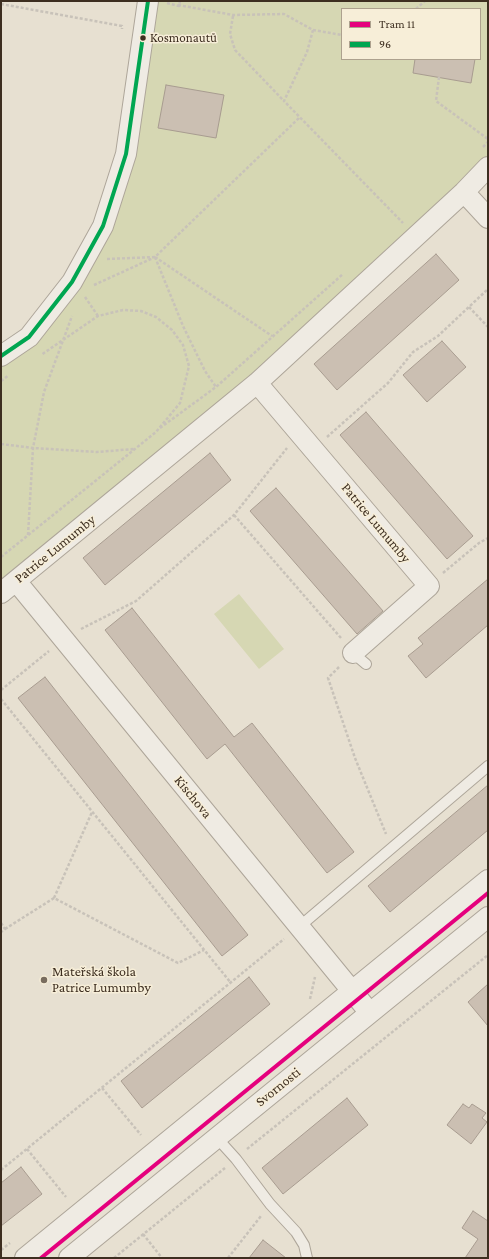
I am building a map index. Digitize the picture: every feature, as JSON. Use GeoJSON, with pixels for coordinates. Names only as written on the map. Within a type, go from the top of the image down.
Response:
{"type":"FeatureCollection","features":[{"type":"Feature","properties":{"kind":"street"},"geometry":{"type":"LineString","coordinates":[[1,356],[29,337],[72,282],[103,226],[126,154],[154,2]]}},
{"type":"Feature","properties":{"kind":"street","name":"Patrice Lumumby"},"geometry":{"type":"LineString","coordinates":[[8,587],[257,383],[409,229],[464,192],[488,167]]}},
{"type":"Feature","properties":{"kind":"street"},"geometry":{"type":"LineString","coordinates":[[464,192],[488,218]]}},
{"type":"Feature","properties":{"kind":"street","name":"Patrice Lumumby"},"geometry":{"type":"LineString","coordinates":[[257,383],[429,586]]}},
{"type":"Feature","properties":{"kind":"street"},"geometry":{"type":"LineString","coordinates":[[360,658],[429,586]]}},
{"type":"Feature","properties":{"kind":"street","name":"Kischova"},"geometry":{"type":"LineString","coordinates":[[8,587],[58,643],[293,932],[352,991],[370,1013]]}},
{"type":"Feature","properties":{"kind":"street","name":"Svornosti"},"geometry":{"type":"LineString","coordinates":[[25,1258],[488,880]]}},
{"type":"Feature","properties":{"kind":"street","name":"Svornosti"},"geometry":{"type":"LineString","coordinates":[[69,1258],[488,917]]}},
{"type":"Feature","properties":{"kind":"lane"},"geometry":{"type":"LineString","coordinates":[[293,932],[488,766]]}},
{"type":"Feature","properties":{"kind":"lane"},"geometry":{"type":"LineString","coordinates":[[216,1138],[236,1159],[270,1204],[296,1232],[304,1245],[307,1258]]}},
{"type":"Feature","properties":{"kind":"path"},"geometry":{"type":"LineString","coordinates":[[417,8],[425,1]]}},
{"type":"Feature","properties":{"kind":"path"},"geometry":{"type":"LineString","coordinates":[[154,2],[233,16],[284,14],[313,30],[341,35]]}},
{"type":"Feature","properties":{"kind":"path"},"geometry":{"type":"LineString","coordinates":[[1,4],[122,26],[123,33]]}},
{"type":"Feature","properties":{"kind":"path"},"geometry":{"type":"LineString","coordinates":[[233,16],[230,34],[235,50],[409,229]]}},
{"type":"Feature","properties":{"kind":"path"},"geometry":{"type":"LineString","coordinates":[[284,101],[307,52],[313,30]]}},
{"type":"Feature","properties":{"kind":"path"},"geometry":{"type":"LineString","coordinates":[[439,77],[436,101],[488,140],[482,147]]}},
{"type":"Feature","properties":{"kind":"path"},"geometry":{"type":"LineString","coordinates":[[155,257],[300,117]]}},
{"type":"Feature","properties":{"kind":"path"},"geometry":{"type":"LineString","coordinates":[[408,217],[409,229]]}},
{"type":"Feature","properties":{"kind":"path"},"geometry":{"type":"LineString","coordinates":[[396,228],[409,229]]}},
{"type":"Feature","properties":{"kind":"path"},"geometry":{"type":"LineString","coordinates":[[155,257],[183,326],[205,371],[216,387]]}},
{"type":"Feature","properties":{"kind":"path"},"geometry":{"type":"LineString","coordinates":[[84,260],[155,257],[272,336]]}},
{"type":"Feature","properties":{"kind":"path"},"geometry":{"type":"LineString","coordinates":[[1,557],[135,448],[216,387],[349,269]]}},
{"type":"Feature","properties":{"kind":"path"},"geometry":{"type":"LineString","coordinates":[[313,448],[388,383],[412,352],[438,336],[488,289]]}},
{"type":"Feature","properties":{"kind":"path"},"geometry":{"type":"LineString","coordinates":[[81,291],[98,316]]}},
{"type":"Feature","properties":{"kind":"path"},"geometry":{"type":"LineString","coordinates":[[469,307],[488,328]]}},
{"type":"Feature","properties":{"kind":"path"},"geometry":{"type":"LineString","coordinates":[[36,358],[98,316],[123,310],[142,311],[156,317],[172,330],[182,345],[189,366],[180,403],[156,432]]}},
{"type":"Feature","properties":{"kind":"path"},"geometry":{"type":"LineString","coordinates":[[28,535],[33,448],[44,392],[64,339]]}},
{"type":"Feature","properties":{"kind":"path"},"geometry":{"type":"LineString","coordinates":[[1,381],[16,371]]}},
{"type":"Feature","properties":{"kind":"path"},"geometry":{"type":"LineString","coordinates":[[1,690],[58,643],[136,601],[234,515],[299,432]]}},
{"type":"Feature","properties":{"kind":"path"},"geometry":{"type":"LineString","coordinates":[[1,444],[33,448],[96,452],[135,448]]}},
{"type":"Feature","properties":{"kind":"path"},"geometry":{"type":"LineString","coordinates":[[234,515],[360,658],[328,678],[354,758],[392,847]]}},
{"type":"Feature","properties":{"kind":"path"},"geometry":{"type":"LineString","coordinates":[[429,586],[479,543],[488,538]]}},
{"type":"Feature","properties":{"kind":"path"},"geometry":{"type":"LineString","coordinates":[[1,699],[231,983]]}},
{"type":"Feature","properties":{"kind":"path"},"geometry":{"type":"LineString","coordinates":[[1,932],[54,898],[92,812]]}},
{"type":"Feature","properties":{"kind":"path"},"geometry":{"type":"LineString","coordinates":[[54,898],[178,963],[204,950]]}},
{"type":"Feature","properties":{"kind":"path"},"geometry":{"type":"LineString","coordinates":[[1,924],[5,929]]}},
{"type":"Feature","properties":{"kind":"path"},"geometry":{"type":"LineString","coordinates":[[1,1170],[293,932]]}},
{"type":"Feature","properties":{"kind":"path"},"geometry":{"type":"LineString","coordinates":[[114,1258],[488,955]]}},
{"type":"Feature","properties":{"kind":"path"},"geometry":{"type":"LineString","coordinates":[[310,1000],[316,972]]}},
{"type":"Feature","properties":{"kind":"path"},"geometry":{"type":"LineString","coordinates":[[102,1088],[141,1135]]}},
{"type":"Feature","properties":{"kind":"path"},"geometry":{"type":"LineString","coordinates":[[136,1140],[148,1130]]}},
{"type":"Feature","properties":{"kind":"path"},"geometry":{"type":"LineString","coordinates":[[27,1149],[66,1197]]}},
{"type":"Feature","properties":{"kind":"path"},"geometry":{"type":"LineString","coordinates":[[60,1202],[72,1192]]}},
{"type":"Feature","properties":{"kind":"path"},"geometry":{"type":"LineString","coordinates":[[228,1258],[270,1204]]}},
{"type":"Feature","properties":{"kind":"path"},"geometry":{"type":"LineString","coordinates":[[143,1234],[162,1258]]}},
{"type":"Feature","properties":{"kind":"path"},"geometry":{"type":"LineString","coordinates":[[1,1250],[13,1240]]}},
{"type":"Feature","properties":{"kind":"green space"},"geometry":{"type":"Polygon","coordinates":[[[148,1],[488,1],[488,168],[464,192],[1,593],[1,356],[29,337],[103,226],[148,1]]]}},
{"type":"Feature","properties":{"kind":"green space"},"geometry":{"type":"Polygon","coordinates":[[[239,594],[284,649],[259,669],[214,614],[239,594]]]}},
{"type":"Feature","properties":{"kind":"building"},"geometry":{"type":"Polygon","coordinates":[[[415,60],[475,60],[471,83],[413,73],[415,60]]]}},
{"type":"Feature","properties":{"kind":"building"},"geometry":{"type":"Polygon","coordinates":[[[166,85],[224,95],[216,138],[158,128],[166,85]]]}},
{"type":"Feature","properties":{"kind":"building"},"geometry":{"type":"Polygon","coordinates":[[[436,254],[459,280],[337,390],[314,364],[436,254]]]}},
{"type":"Feature","properties":{"kind":"building"},"geometry":{"type":"Polygon","coordinates":[[[442,341],[466,367],[427,402],[403,375],[442,341]]]}},
{"type":"Feature","properties":{"kind":"building"},"geometry":{"type":"Polygon","coordinates":[[[366,412],[473,536],[447,559],[340,435],[366,412]]]}},
{"type":"Feature","properties":{"kind":"building"},"geometry":{"type":"Polygon","coordinates":[[[210,453],[231,480],[105,585],[83,558],[210,453]]]}},
{"type":"Feature","properties":{"kind":"building"},"geometry":{"type":"Polygon","coordinates":[[[276,488],[383,611],[357,634],[250,511],[276,488]]]}},
{"type":"Feature","properties":{"kind":"building"},"geometry":{"type":"Polygon","coordinates":[[[488,579],[488,625],[426,678],[408,656],[423,644],[418,638],[488,579]]]}},
{"type":"Feature","properties":{"kind":"building"},"geometry":{"type":"Polygon","coordinates":[[[132,608],[234,737],[252,723],[354,852],[327,873],[225,744],[207,759],[105,630],[132,608]]]}},
{"type":"Feature","properties":{"kind":"building"},"geometry":{"type":"Polygon","coordinates":[[[45,677],[248,935],[222,956],[18,698],[45,677]]]}},
{"type":"Feature","properties":{"kind":"building"},"geometry":{"type":"Polygon","coordinates":[[[488,785],[488,830],[390,912],[368,886],[488,785]]]}},
{"type":"Feature","properties":{"kind":"building"},"geometry":{"type":"Polygon","coordinates":[[[249,977],[270,1004],[142,1108],[121,1081],[249,977]]]}},
{"type":"Feature","properties":{"kind":"building"},"geometry":{"type":"Polygon","coordinates":[[[488,984],[488,1026],[468,1002],[488,984]]]}},
{"type":"Feature","properties":{"kind":"building"},"geometry":{"type":"Polygon","coordinates":[[[347,1098],[368,1125],[283,1194],[262,1168],[347,1098]]]}},
{"type":"Feature","properties":{"kind":"building"},"geometry":{"type":"Polygon","coordinates":[[[463,1104],[469,1108],[472,1104],[486,1113],[482,1118],[487,1122],[471,1144],[447,1125],[463,1104]]]}},
{"type":"Feature","properties":{"kind":"building"},"geometry":{"type":"Polygon","coordinates":[[[21,1167],[42,1194],[1,1226],[1,1183],[21,1167]]]}},
{"type":"Feature","properties":{"kind":"building"},"geometry":{"type":"Polygon","coordinates":[[[473,1211],[488,1221],[488,1258],[465,1258],[478,1239],[462,1228],[473,1211]]]}},
{"type":"Feature","properties":{"kind":"building"},"geometry":{"type":"Polygon","coordinates":[[[263,1240],[286,1258],[249,1258],[263,1240]]]}},
{"type":"Feature","properties":{"kind":"tram line","name":"11"},"geometry":{"type":"LineString","coordinates":[[41,1258],[488,893]]}},
{"type":"Feature","properties":{"kind":"transit line","name":"96"},"geometry":{"type":"LineString","coordinates":[[1,356],[29,337],[72,282],[103,226],[126,154],[148,1]]}},
{"type":"Feature","properties":{"kind":"place","name":"Kosmonautů"},"geometry":{"type":"Point","coordinates":[143,38]}},
{"type":"Feature","properties":{"kind":"place","name":"Mateřská škola Patrice Lumumby"},"geometry":{"type":"Point","coordinates":[44,980]}}]}
